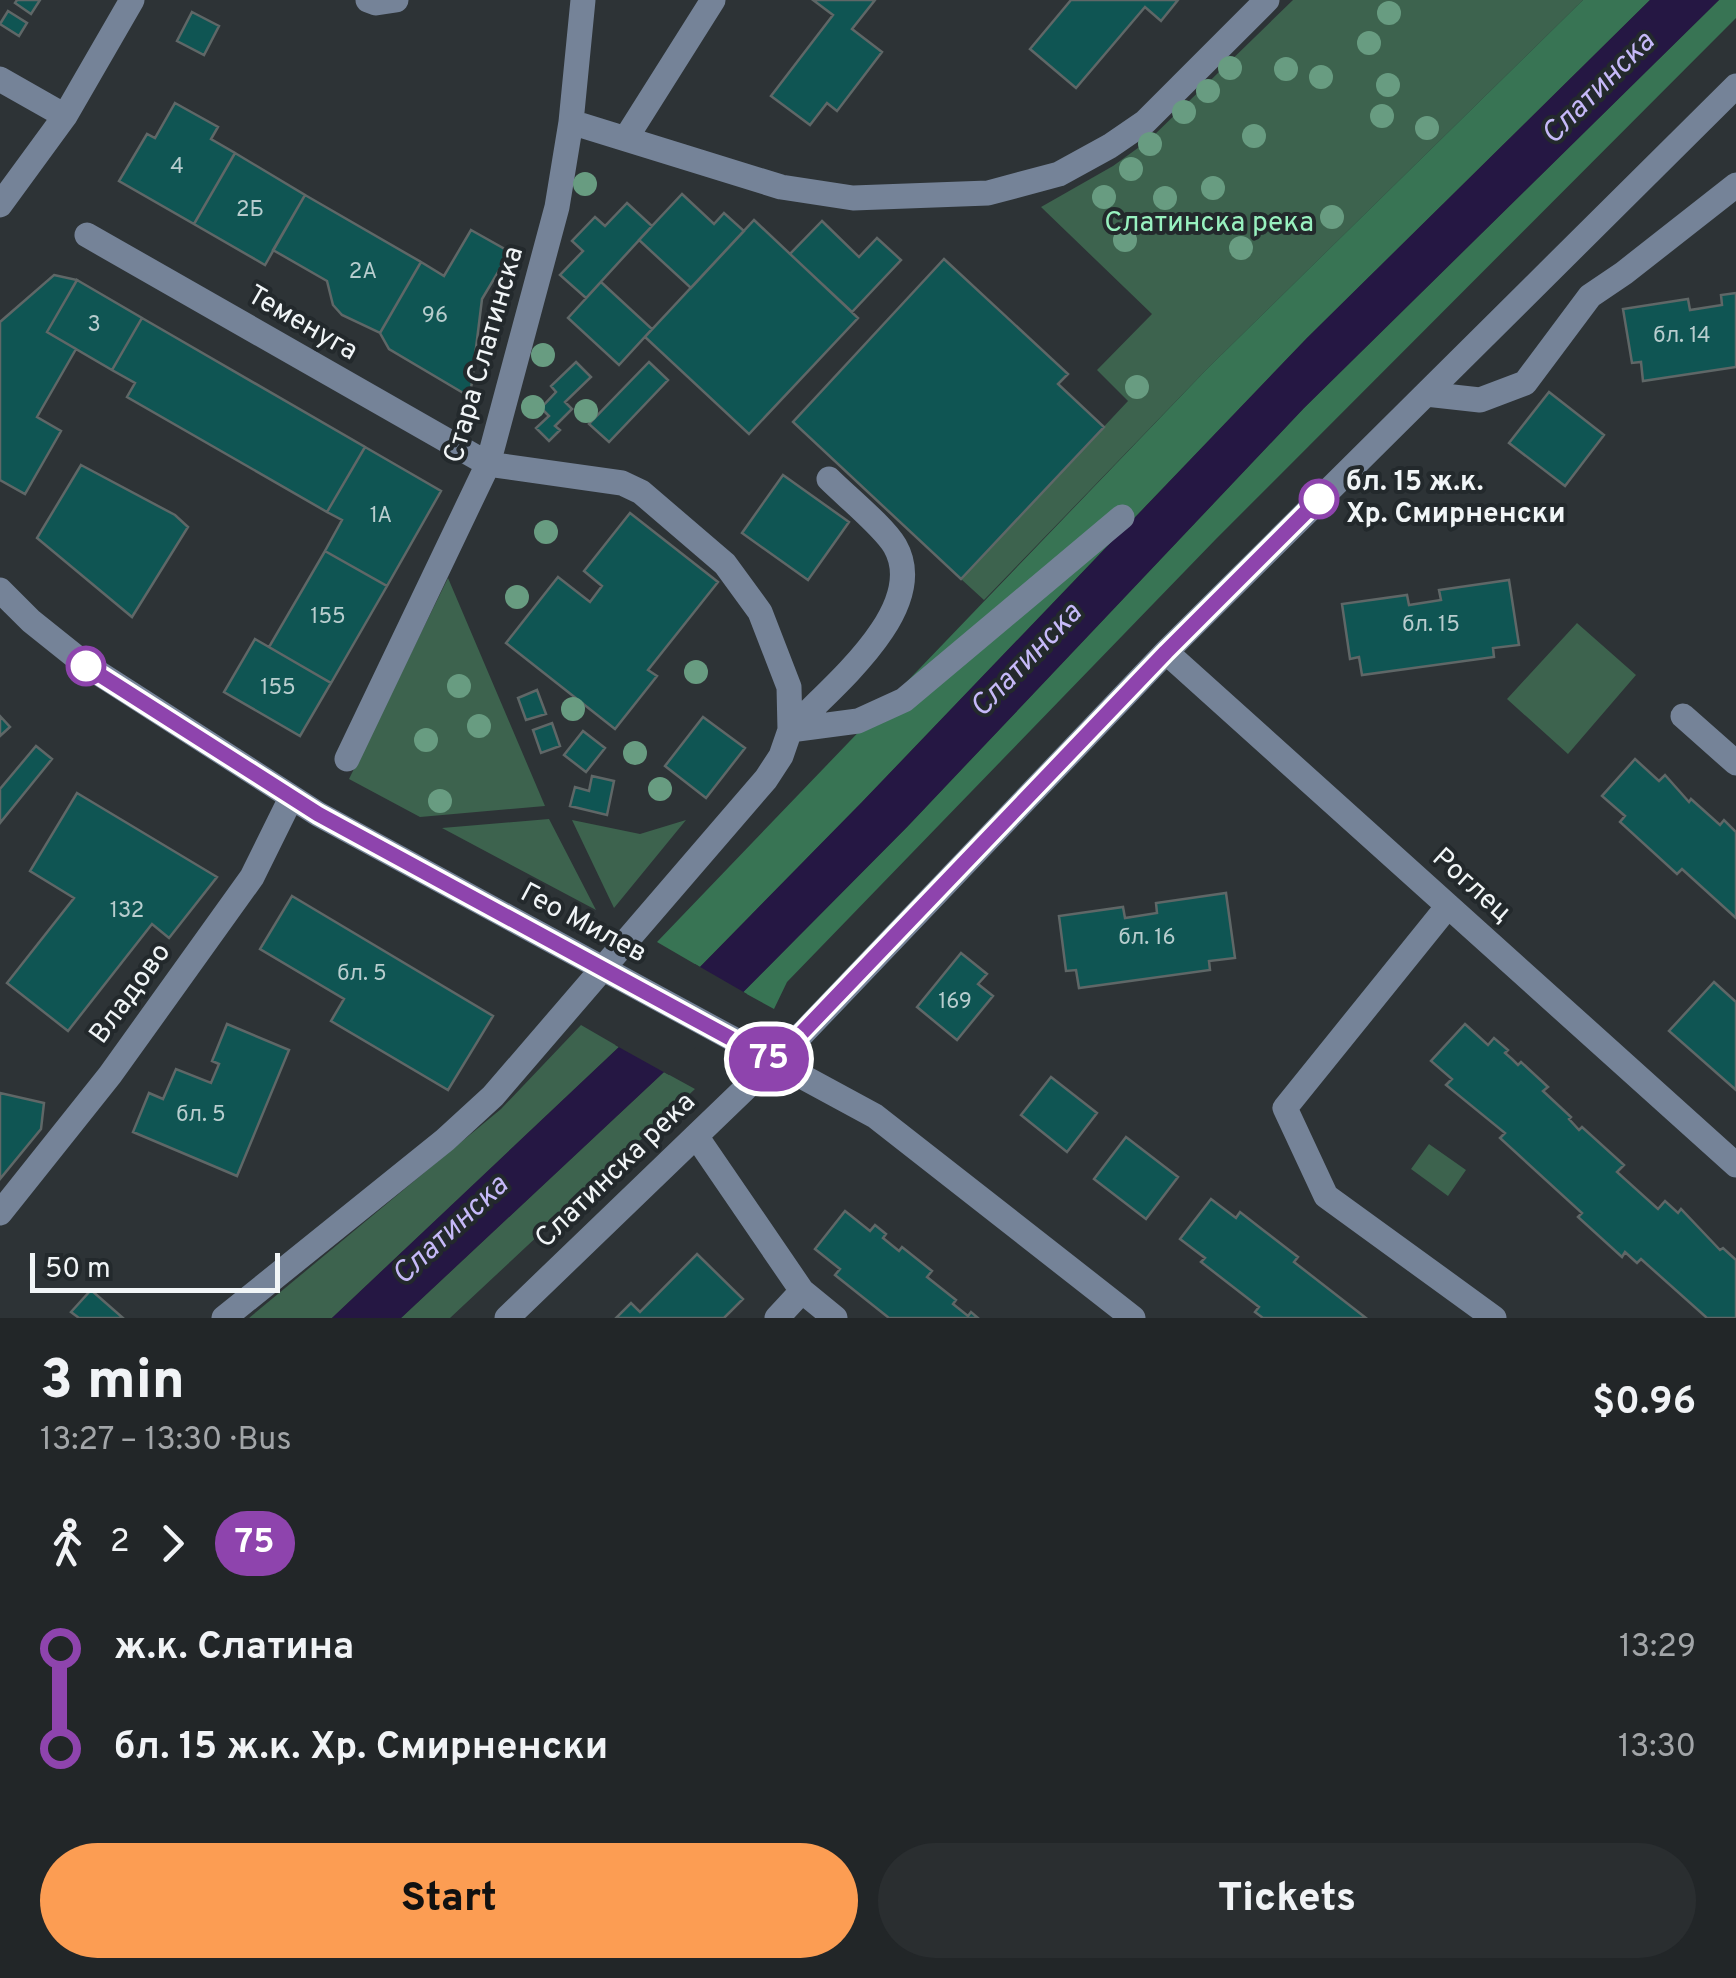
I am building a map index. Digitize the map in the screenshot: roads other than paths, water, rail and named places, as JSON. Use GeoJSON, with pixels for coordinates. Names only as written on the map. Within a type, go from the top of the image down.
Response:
{"type":"FeatureCollection","features":[{"type":"Feature","properties":{"kind":"street"},"geometry":{"type":"LineString","coordinates":[[0,205],[66,116],[132,0]]}},
{"type":"Feature","properties":{"kind":"street"},"geometry":{"type":"LineString","coordinates":[[368,0],[396,0]]}},
{"type":"Feature","properties":{"kind":"street","name":"Стара Слатинска"},"geometry":{"type":"LineString","coordinates":[[347,758],[488,464],[552,224],[572,122],[584,0]]}},
{"type":"Feature","properties":{"kind":"street"},"geometry":{"type":"LineString","coordinates":[[626,138],[713,0]]}},
{"type":"Feature","properties":{"kind":"street"},"geometry":{"type":"LineString","coordinates":[[572,122],[781,187],[854,198],[988,193],[1059,174],[1145,122],[1267,0]]}},
{"type":"Feature","properties":{"kind":"street"},"geometry":{"type":"LineString","coordinates":[[0,78],[66,116]]}},
{"type":"Feature","properties":{"kind":"street","name":"Слатинска река"},"geometry":{"type":"LineString","coordinates":[[508,1318],[774,1062],[1166,652],[1736,86]]}},
{"type":"Feature","properties":{"kind":"street"},"geometry":{"type":"LineString","coordinates":[[1426,394],[1480,400],[1525,383],[1590,296],[1736,186]]}},
{"type":"Feature","properties":{"kind":"street","name":"Теменуга"},"geometry":{"type":"LineString","coordinates":[[87,235],[488,464]]}},
{"type":"Feature","properties":{"kind":"street"},"geometry":{"type":"LineString","coordinates":[[224,1318],[445,1140],[612,974],[766,780],[781,756],[790,730],[788,687],[760,612],[725,564],[641,492],[622,483],[488,464]]}},
{"type":"Feature","properties":{"kind":"street"},"geometry":{"type":"LineString","coordinates":[[790,730],[888,625],[898,604],[902,568],[895,544],[829,479]]}},
{"type":"Feature","properties":{"kind":"street"},"geometry":{"type":"LineString","coordinates":[[790,730],[858,720],[904,700],[1122,517]]}},
{"type":"Feature","properties":{"kind":"street","name":"Гео Милев"},"geometry":{"type":"LineString","coordinates":[[0,590],[86,666],[292,798],[875,1116],[1133,1318]]}},
{"type":"Feature","properties":{"kind":"street","name":"Роглец"},"geometry":{"type":"LineString","coordinates":[[1166,652],[1736,1165]]}},
{"type":"Feature","properties":{"kind":"street"},"geometry":{"type":"LineString","coordinates":[[1683,716],[1736,763]]}},
{"type":"Feature","properties":{"kind":"street","name":"Владово"},"geometry":{"type":"LineString","coordinates":[[0,1213],[110,1075],[252,876],[292,798]]}},
{"type":"Feature","properties":{"kind":"street"},"geometry":{"type":"LineString","coordinates":[[1448,906],[1285,1108],[1326,1196],[1494,1318]]}},
{"type":"Feature","properties":{"kind":"street"},"geometry":{"type":"LineString","coordinates":[[696,1136],[802,1291],[835,1318]]}},
{"type":"Feature","properties":{"kind":"street"},"geometry":{"type":"LineString","coordinates":[[777,1318],[802,1291]]}},
{"type":"Feature","properties":{"kind":"water","name":"Слатинска"},"geometry":{"type":"Polygon","coordinates":[[[1650,0],[1719,0],[1304,408],[908,826],[664,1072],[401,1318],[332,1318],[700,967],[1307,338],[1650,0]]]}},
{"type":"Feature","properties":{"kind":"place","name":"бл. 15 ж.к. Хр. Смирненски"},"geometry":{"type":"Point","coordinates":[1319,499]}}]}
